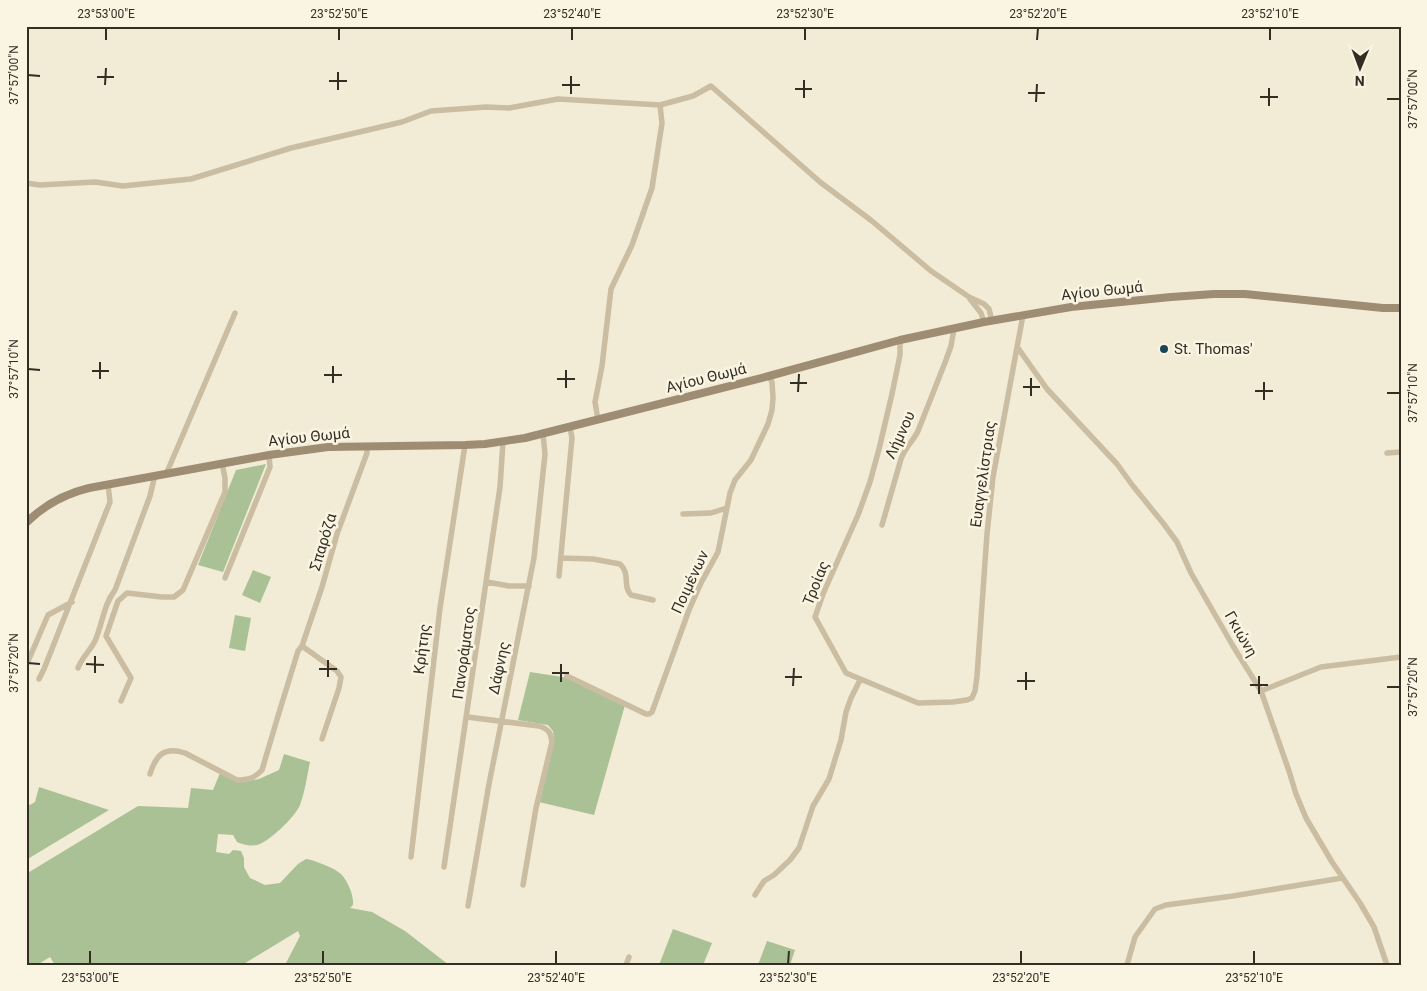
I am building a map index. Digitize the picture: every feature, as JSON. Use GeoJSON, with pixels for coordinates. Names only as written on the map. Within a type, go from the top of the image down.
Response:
{"type":"FeatureCollection","features":[{"type":"Feature","properties":{"kind":"main road","name":"Αγίου Θωμά"},"geometry":{"type":"LineString","coordinates":[[26,523],[46,506],[72,492],[108,484],[269,454],[328,447],[466,445],[503,442],[598,420],[900,340],[1023,315],[1095,305],[1214,294],[1245,294],[1382,308],[1401,308]]}},
{"type":"Feature","properties":{"kind":"street"},"geometry":{"type":"LineString","coordinates":[[26,183],[95,182],[124,186],[191,178],[290,148],[402,122],[431,111],[486,107],[510,108],[558,99],[660,105],[693,96],[711,86],[820,182],[872,221],[931,271],[969,297],[984,304],[989,309],[992,321]]}},
{"type":"Feature","properties":{"kind":"street"},"geometry":{"type":"LineString","coordinates":[[598,420],[595,402],[602,366],[611,289],[632,245],[652,188],[662,123],[660,105]]}},
{"type":"Feature","properties":{"kind":"street"},"geometry":{"type":"LineString","coordinates":[[969,297],[981,313],[984,322]]}},
{"type":"Feature","properties":{"kind":"street"},"geometry":{"type":"LineString","coordinates":[[167,472],[235,313]]}},
{"type":"Feature","properties":{"kind":"street","name":"Ευαγγελίστριας"},"geometry":{"type":"LineString","coordinates":[[980,638],[993,477],[1023,315]]}},
{"type":"Feature","properties":{"kind":"street","name":"Λήμνου"},"geometry":{"type":"LineString","coordinates":[[882,525],[900,459],[914,440],[918,431],[951,346],[954,328]]}},
{"type":"Feature","properties":{"kind":"street","name":"Τροίας"},"geometry":{"type":"LineString","coordinates":[[900,340],[900,355],[896,375],[870,482],[858,515],[823,594],[816,617],[846,673],[918,703],[953,702],[972,698],[975,691],[980,638]]}},
{"type":"Feature","properties":{"kind":"street","name":"Γκιώνη"},"geometry":{"type":"LineString","coordinates":[[1018,348],[1052,395],[1117,464],[1132,486],[1163,522],[1176,542],[1191,573],[1261,691],[1306,818],[1374,927],[1387,965]]}},
{"type":"Feature","properties":{"kind":"street","name":"Ποιμένων"},"geometry":{"type":"LineString","coordinates":[[567,676],[646,714],[652,712],[689,610],[718,552],[730,493],[735,480],[752,460],[768,424],[773,398],[772,382],[769,376]]}},
{"type":"Feature","properties":{"kind":"street"},"geometry":{"type":"LineString","coordinates":[[559,576],[572,438],[570,427]]}},
{"type":"Feature","properties":{"kind":"street","name":"Δάφνης"},"geometry":{"type":"LineString","coordinates":[[468,906],[478,842],[534,558],[545,454],[543,434]]}},
{"type":"Feature","properties":{"kind":"street","name":"Πανοράματος"},"geometry":{"type":"LineString","coordinates":[[444,867],[487,582],[500,487],[503,442]]}},
{"type":"Feature","properties":{"kind":"street","name":"Κρήτης"},"geometry":{"type":"LineString","coordinates":[[411,857],[440,608],[466,445]]}},
{"type":"Feature","properties":{"kind":"street","name":"Σπαρόζα"},"geometry":{"type":"LineString","coordinates":[[150,774],[154,760],[159,756],[176,750],[237,780],[246,780],[257,776],[262,770],[298,651],[302,646],[322,587],[337,534],[367,446]]}},
{"type":"Feature","properties":{"kind":"street"},"geometry":{"type":"LineString","coordinates":[[1387,453],[1401,452]]}},
{"type":"Feature","properties":{"kind":"street"},"geometry":{"type":"LineString","coordinates":[[225,578],[270,467],[269,454]]}},
{"type":"Feature","properties":{"kind":"street"},"geometry":{"type":"LineString","coordinates":[[121,701],[131,678],[106,636],[118,601],[127,593],[174,597],[183,590],[225,492],[222,463]]}},
{"type":"Feature","properties":{"kind":"street"},"geometry":{"type":"LineString","coordinates":[[78,668],[80,661],[95,641],[107,601],[115,590],[150,496],[155,475]]}},
{"type":"Feature","properties":{"kind":"street"},"geometry":{"type":"LineString","coordinates":[[39,679],[72,602],[110,502],[108,484]]}},
{"type":"Feature","properties":{"kind":"street"},"geometry":{"type":"LineString","coordinates":[[682,514],[711,513],[727,508]]}},
{"type":"Feature","properties":{"kind":"street"},"geometry":{"type":"LineString","coordinates":[[561,558],[593,559],[620,564],[625,571],[628,593],[653,600]]}},
{"type":"Feature","properties":{"kind":"street"},"geometry":{"type":"LineString","coordinates":[[487,582],[509,586],[529,586]]}},
{"type":"Feature","properties":{"kind":"street"},"geometry":{"type":"LineString","coordinates":[[26,666],[48,614],[72,602]]}},
{"type":"Feature","properties":{"kind":"street"},"geometry":{"type":"LineString","coordinates":[[302,646],[337,671],[341,677],[322,739]]}},
{"type":"Feature","properties":{"kind":"street"},"geometry":{"type":"LineString","coordinates":[[1261,691],[1321,667],[1401,656]]}},
{"type":"Feature","properties":{"kind":"street"},"geometry":{"type":"LineString","coordinates":[[755,895],[764,881],[774,875],[790,860],[799,848],[813,806],[829,779],[841,740],[846,712],[860,680]]}},
{"type":"Feature","properties":{"kind":"street"},"geometry":{"type":"LineString","coordinates":[[467,717],[539,726],[547,729],[551,734],[552,742],[536,808],[523,885]]}},
{"type":"Feature","properties":{"kind":"street"},"geometry":{"type":"LineString","coordinates":[[1127,965],[1135,937],[1155,909],[1166,905],[1223,898],[1342,878]]}},
{"type":"Feature","properties":{"kind":"street"},"geometry":{"type":"LineString","coordinates":[[626,965],[629,957]]}},
{"type":"Feature","properties":{"kind":"green space"},"geometry":{"type":"Polygon","coordinates":[[[266,464],[223,572],[198,565],[236,470],[266,464]]]}},
{"type":"Feature","properties":{"kind":"green space"},"geometry":{"type":"Polygon","coordinates":[[[253,570],[271,577],[260,603],[242,595],[253,570]]]}},
{"type":"Feature","properties":{"kind":"green space"},"geometry":{"type":"Polygon","coordinates":[[[235,615],[251,618],[245,651],[229,648],[235,615]]]}},
{"type":"Feature","properties":{"kind":"green space"},"geometry":{"type":"Polygon","coordinates":[[[530,672],[569,678],[625,705],[594,815],[539,802],[554,740],[553,731],[548,725],[518,720],[530,672]]]}},
{"type":"Feature","properties":{"kind":"green space"},"geometry":{"type":"Polygon","coordinates":[[[284,754],[310,762],[303,795],[297,810],[275,834],[257,845],[237,842],[233,835],[218,834],[216,852],[229,854],[233,850],[241,851],[244,858],[244,867],[250,878],[265,885],[280,883],[298,864],[306,859],[331,868],[342,875],[352,893],[353,905],[350,908],[372,912],[405,931],[449,965],[285,965],[300,936],[298,931],[242,965],[55,965],[50,957],[37,965],[26,965],[26,874],[138,806],[188,808],[191,788],[213,790],[220,773],[248,781],[259,779],[279,770],[284,754]]]}},
{"type":"Feature","properties":{"kind":"green space"},"geometry":{"type":"Polygon","coordinates":[[[39,787],[109,810],[26,860],[26,807],[35,802],[39,787]]]}},
{"type":"Feature","properties":{"kind":"green space"},"geometry":{"type":"Polygon","coordinates":[[[673,929],[712,943],[703,965],[659,965],[673,929]]]}},
{"type":"Feature","properties":{"kind":"green space"},"geometry":{"type":"Polygon","coordinates":[[[767,941],[795,950],[790,965],[758,965],[767,941]]]}},
{"type":"Feature","properties":{"kind":"place","name":"St. Thomas'"},"geometry":{"type":"Point","coordinates":[1164,349]}}]}
